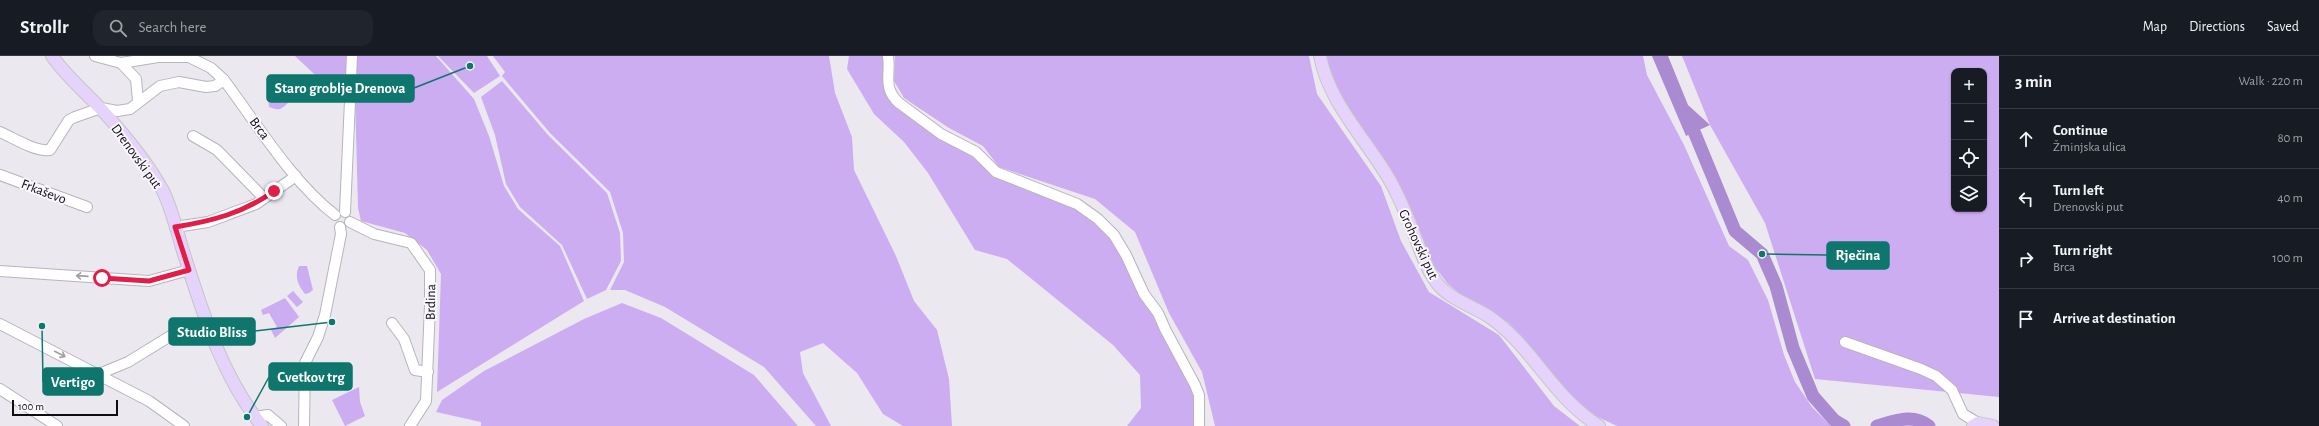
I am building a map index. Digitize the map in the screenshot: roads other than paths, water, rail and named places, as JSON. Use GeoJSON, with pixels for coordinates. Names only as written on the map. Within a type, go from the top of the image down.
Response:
{"type":"FeatureCollection","features":[{"type":"Feature","properties":{"kind":"main road","name":"Drenovski put"},"geometry":{"type":"LineString","coordinates":[[52,56],[75,84],[100,108],[148,166],[164,192],[211,338],[228,372],[259,422]]}},
{"type":"Feature","properties":{"kind":"main road","name":"Grohovski put"},"geometry":{"type":"LineString","coordinates":[[1320,56],[1329,89],[1389,180],[1426,266],[1438,284],[1462,302],[1488,316],[1505,329],[1565,400],[1582,415],[1599,426]]}},
{"type":"Feature","properties":{"kind":"main road"},"geometry":{"type":"LineString","coordinates":[[1976,424],[1992,426]]}},
{"type":"Feature","properties":{"kind":"street"},"geometry":{"type":"LineString","coordinates":[[95,56],[121,63],[136,79],[138,101]]}},
{"type":"Feature","properties":{"kind":"street"},"geometry":{"type":"LineString","coordinates":[[340,213],[350,216],[348,226],[340,227],[335,224],[340,213],[352,56]]}},
{"type":"Feature","properties":{"kind":"street"},"geometry":{"type":"LineString","coordinates":[[888,56],[887,80],[894,98],[899,103],[941,134],[976,152],[996,172],[1077,204],[1098,219],[1114,235],[1126,255],[1144,294],[1158,312],[1200,395],[1199,426]]}},
{"type":"Feature","properties":{"kind":"street","name":"Brca"},"geometry":{"type":"LineString","coordinates":[[121,63],[158,57],[190,57],[211,68],[224,80],[296,176],[319,202],[340,213]]}},
{"type":"Feature","properties":{"kind":"street"},"geometry":{"type":"LineString","coordinates":[[0,132],[32,146],[50,150],[69,120],[100,108],[117,111],[130,109],[138,101],[160,86],[179,82],[206,87],[215,86],[224,80]]}},
{"type":"Feature","properties":{"kind":"street"},"geometry":{"type":"LineString","coordinates":[[193,136],[216,150],[264,198]]}},
{"type":"Feature","properties":{"kind":"street","name":"Frkaševo"},"geometry":{"type":"LineString","coordinates":[[0,175],[87,207]]}},
{"type":"Feature","properties":{"kind":"street"},"geometry":{"type":"LineString","coordinates":[[175,227],[208,222],[256,204],[296,176]]}},
{"type":"Feature","properties":{"kind":"street","name":"Brdina"},"geometry":{"type":"LineString","coordinates":[[350,222],[374,234],[411,243],[430,270],[426,401],[417,418],[410,426]]}},
{"type":"Feature","properties":{"kind":"street"},"geometry":{"type":"LineString","coordinates":[[304,426],[305,363],[318,337],[325,315],[341,234],[340,227]]}},
{"type":"Feature","properties":{"kind":"street"},"geometry":{"type":"LineString","coordinates":[[0,271],[149,281],[189,270]]}},
{"type":"Feature","properties":{"kind":"street"},"geometry":{"type":"LineString","coordinates":[[392,322],[404,339],[415,370],[428,372]]}},
{"type":"Feature","properties":{"kind":"street"},"geometry":{"type":"LineString","coordinates":[[0,324],[149,401],[184,426]]}},
{"type":"Feature","properties":{"kind":"street"},"geometry":{"type":"LineString","coordinates":[[99,374],[128,362],[185,327]]}},
{"type":"Feature","properties":{"kind":"street"},"geometry":{"type":"LineString","coordinates":[[1845,342],[1921,369],[1936,376],[1952,390],[1963,414],[1976,424]]}},
{"type":"Feature","properties":{"kind":"street"},"geometry":{"type":"LineString","coordinates":[[0,388],[57,426]]}},
{"type":"Feature","properties":{"kind":"street"},"geometry":{"type":"LineString","coordinates":[[259,422],[268,415],[281,426]]}},
{"type":"Feature","properties":{"kind":"waterway"},"geometry":{"type":"LineString","coordinates":[[1688,117],[1735,231],[1762,254],[1776,286],[1793,348],[1813,396],[1834,420],[1844,426]]}},
{"type":"Feature","properties":{"kind":"waterway"},"geometry":{"type":"LineString","coordinates":[[1877,426],[1904,419],[1917,420],[1929,426]]}},
{"type":"Feature","properties":{"kind":"place","name":"Staro groblje Drenova"},"geometry":{"type":"Point","coordinates":[470,66]}},
{"type":"Feature","properties":{"kind":"place","name":"Rječina"},"geometry":{"type":"Point","coordinates":[1762,254]}},
{"type":"Feature","properties":{"kind":"place","name":"Studio Bliss"},"geometry":{"type":"Point","coordinates":[332,322]}},
{"type":"Feature","properties":{"kind":"place","name":"Vertigo"},"geometry":{"type":"Point","coordinates":[42,326]}},
{"type":"Feature","properties":{"kind":"place","name":"Cvetkov trg"},"geometry":{"type":"Point","coordinates":[247,417]}}]}
